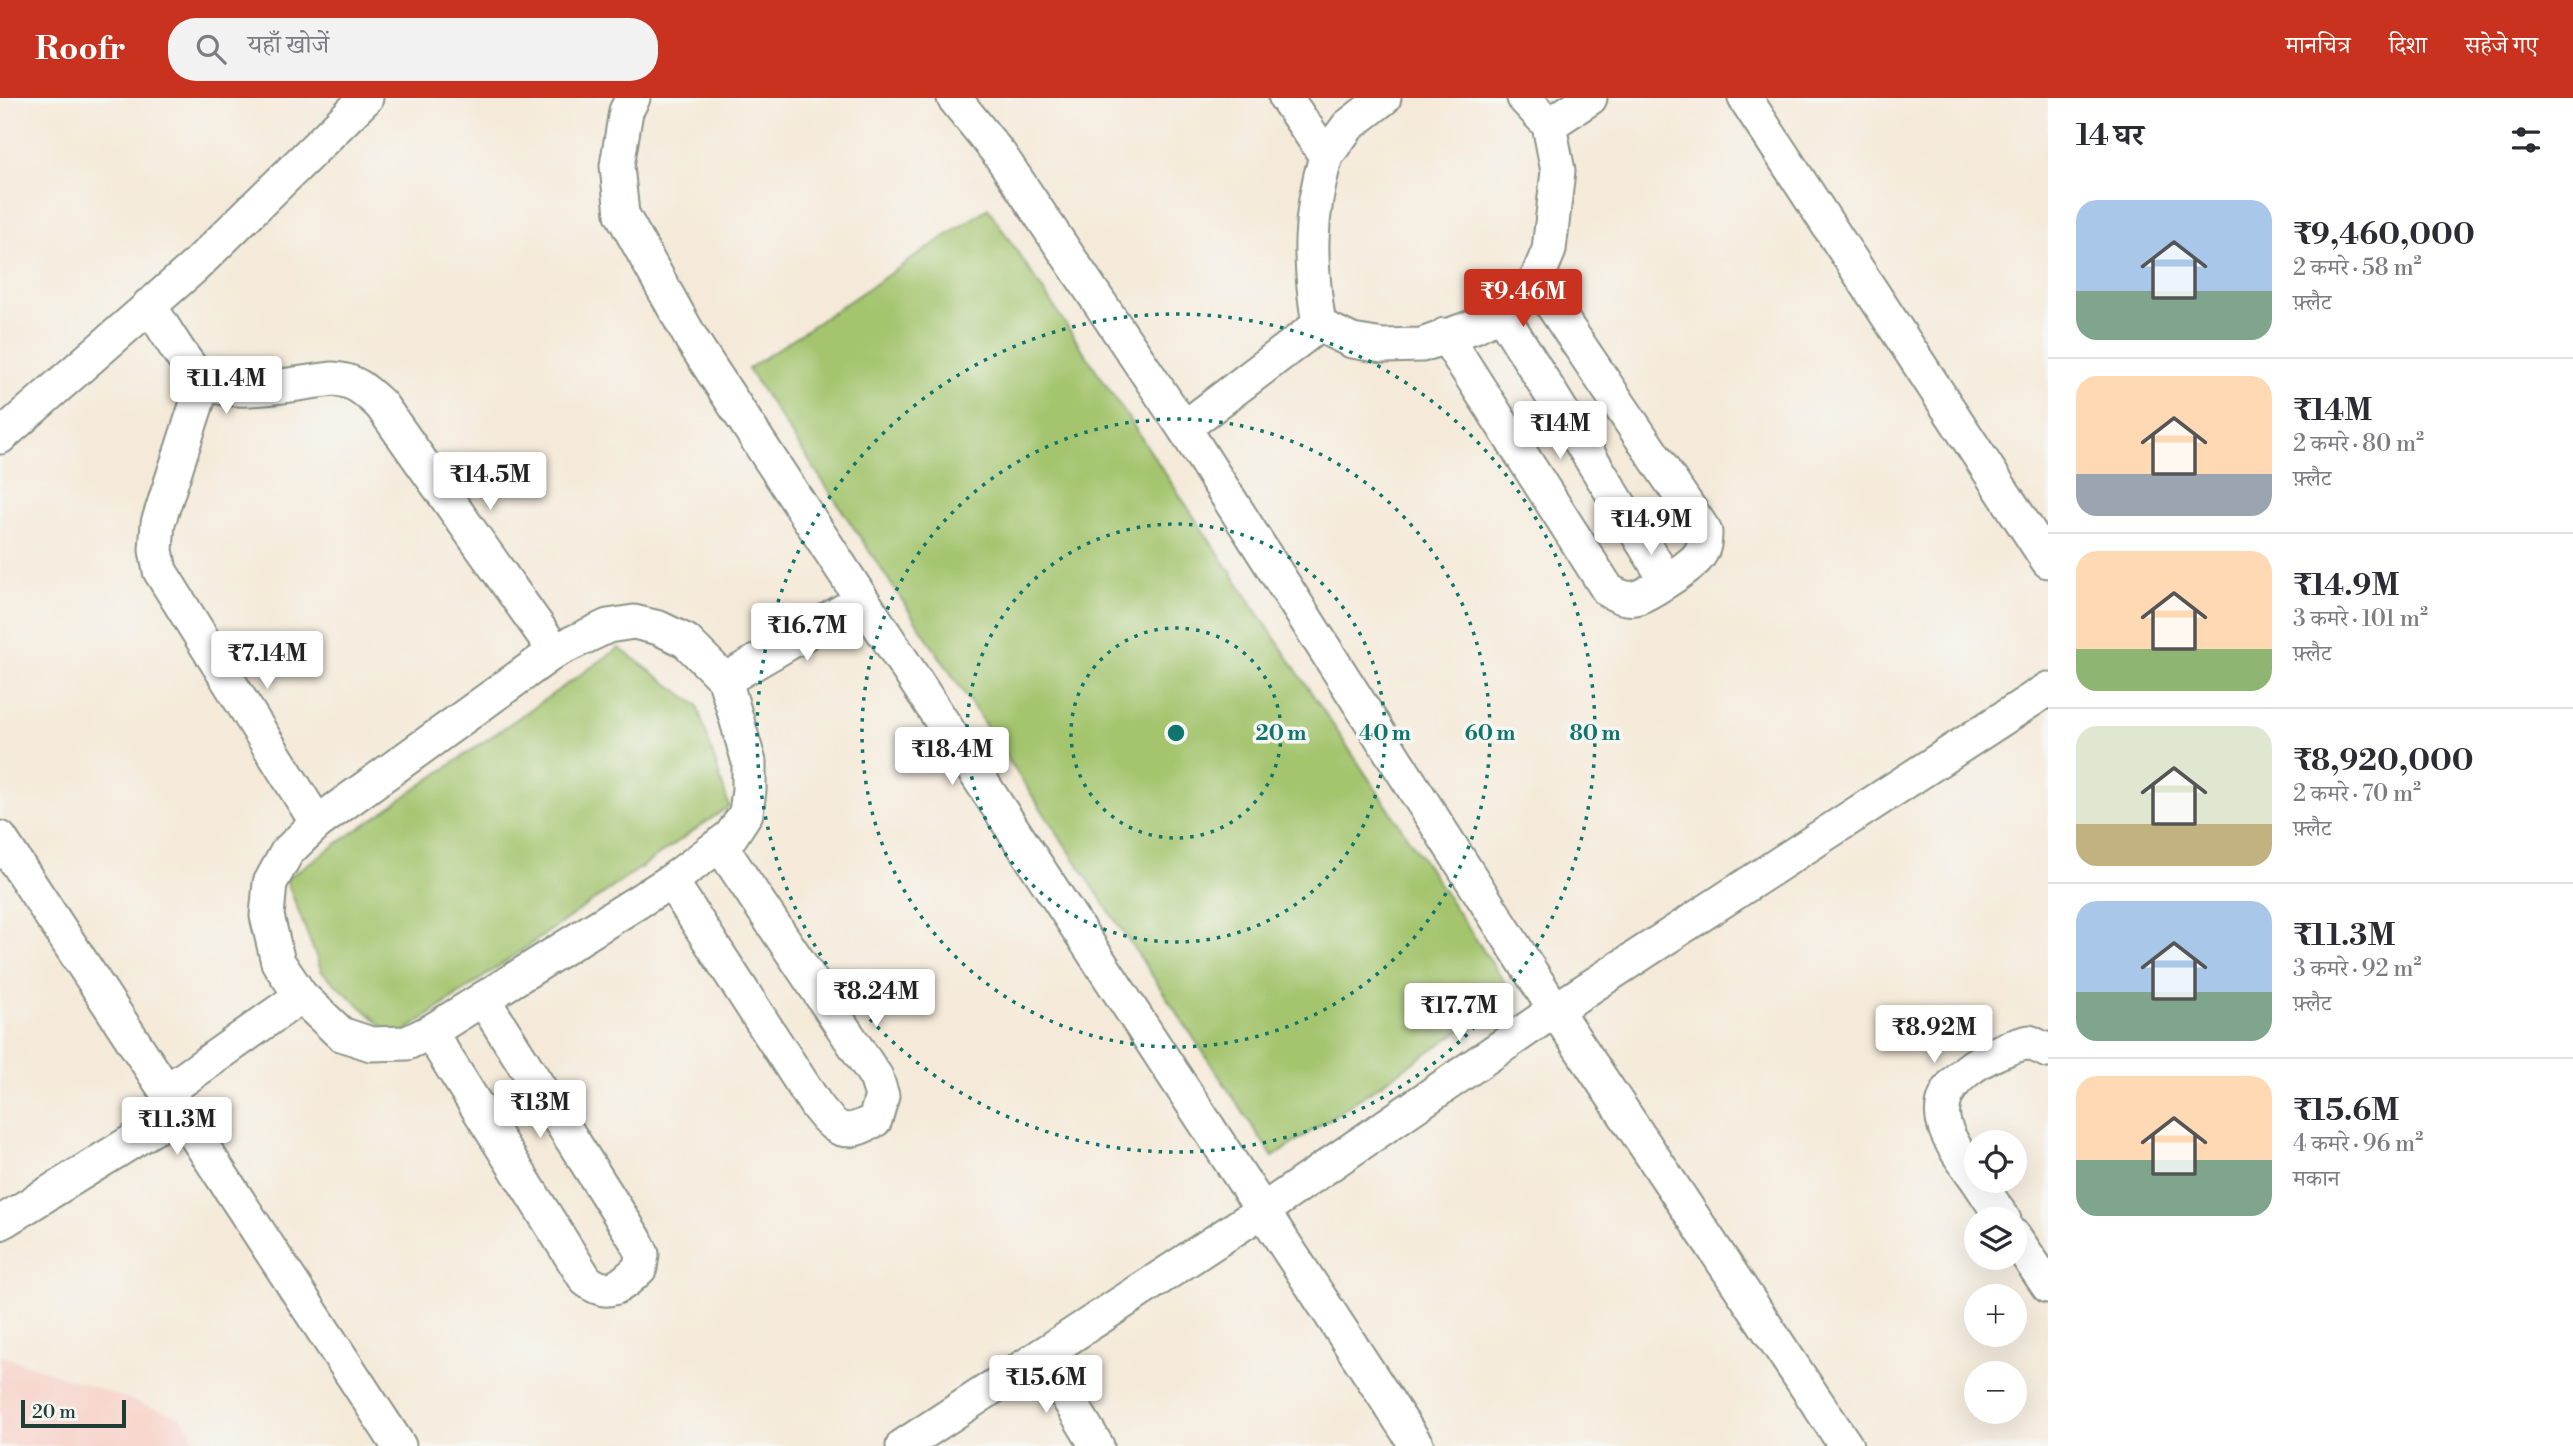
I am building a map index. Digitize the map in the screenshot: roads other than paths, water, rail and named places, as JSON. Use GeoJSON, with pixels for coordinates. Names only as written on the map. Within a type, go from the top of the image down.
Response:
{"type":"FeatureCollection","features":[{"type":"Feature","properties":{"kind":"street"},"geometry":{"type":"LineString","coordinates":[[0,438],[194,267],[366,98]]}},
{"type":"Feature","properties":{"kind":"street"},"geometry":{"type":"LineString","coordinates":[[633,98],[626,111],[617,166],[622,214],[692,340],[1417,1446]]}},
{"type":"Feature","properties":{"kind":"street"},"geometry":{"type":"LineString","coordinates":[[954,98],[1000,155],[1184,428],[1555,1010],[1846,1446]]}},
{"type":"Feature","properties":{"kind":"street"},"geometry":{"type":"LineString","coordinates":[[1286,98],[1326,156]]}},
{"type":"Feature","properties":{"kind":"street"},"geometry":{"type":"LineString","coordinates":[[1319,326],[1313,287],[1311,239],[1315,193],[1326,156],[1348,126],[1384,98]]}},
{"type":"Feature","properties":{"kind":"street"},"geometry":{"type":"LineString","coordinates":[[1319,326],[1352,341],[1383,346],[1422,345],[1475,326],[1501,313],[1536,281],[1549,250],[1558,171],[1549,125],[1524,98]]}},
{"type":"Feature","properties":{"kind":"street"},"geometry":{"type":"LineString","coordinates":[[1549,125],[1590,98]]}},
{"type":"Feature","properties":{"kind":"street"},"geometry":{"type":"LineString","coordinates":[[1745,98],[2048,561]]}},
{"type":"Feature","properties":{"kind":"street"},"geometry":{"type":"LineString","coordinates":[[1445,335],[1608,590],[1620,597],[1633,599],[1647,593],[1696,559],[1705,545],[1705,532],[1536,281]]}},
{"type":"Feature","properties":{"kind":"street"},"geometry":{"type":"LineString","coordinates":[[149,305],[191,367],[204,381],[216,387],[235,390],[333,379],[349,380],[363,387],[381,405],[555,651]]}},
{"type":"Feature","properties":{"kind":"street"},"geometry":{"type":"LineString","coordinates":[[1501,313],[1666,580]]}},
{"type":"Feature","properties":{"kind":"street"},"geometry":{"type":"LineString","coordinates":[[1184,428],[1319,326]]}},
{"type":"Feature","properties":{"kind":"street"},"geometry":{"type":"LineString","coordinates":[[204,381],[158,523],[156,550],[160,572],[317,823]]}},
{"type":"Feature","properties":{"kind":"street"},"geometry":{"type":"LineString","coordinates":[[725,680],[862,600]]}},
{"type":"Feature","properties":{"kind":"street"},"geometry":{"type":"LineString","coordinates":[[634,622],[659,628],[686,641],[725,680],[749,762],[749,790],[746,813],[731,836],[720,845],[671,881],[430,1032],[407,1043],[371,1044],[341,1034],[301,996],[278,962],[267,916],[270,883],[287,852],[317,823],[555,651],[608,626],[634,622]]}},
{"type":"Feature","properties":{"kind":"street"},"geometry":{"type":"LineString","coordinates":[[903,1446],[1262,1211],[1555,1010],[2048,689]]}},
{"type":"Feature","properties":{"kind":"street"},"geometry":{"type":"LineString","coordinates":[[0,838],[399,1446]]}},
{"type":"Feature","properties":{"kind":"street"},"geometry":{"type":"LineString","coordinates":[[671,881],[828,1121],[839,1129],[851,1131],[876,1120],[882,1096],[876,1077],[720,845]]}},
{"type":"Feature","properties":{"kind":"street"},"geometry":{"type":"LineString","coordinates":[[0,1223],[173,1102],[301,996]]}},
{"type":"Feature","properties":{"kind":"street"},"geometry":{"type":"LineString","coordinates":[[430,1032],[586,1280],[596,1289],[606,1290],[628,1280],[640,1268],[642,1254],[635,1239],[483,999]]}},
{"type":"Feature","properties":{"kind":"street"},"geometry":{"type":"LineString","coordinates":[[1964,1158],[1945,1127],[1942,1107],[1947,1089],[1995,1051],[2029,1042],[2048,1051]]}},
{"type":"Feature","properties":{"kind":"street"},"geometry":{"type":"LineString","coordinates":[[2027,1255],[2048,1286]]}},
{"type":"Feature","properties":{"kind":"street"},"geometry":{"type":"LineString","coordinates":[[1042,1355],[1097,1446]]}}]}
